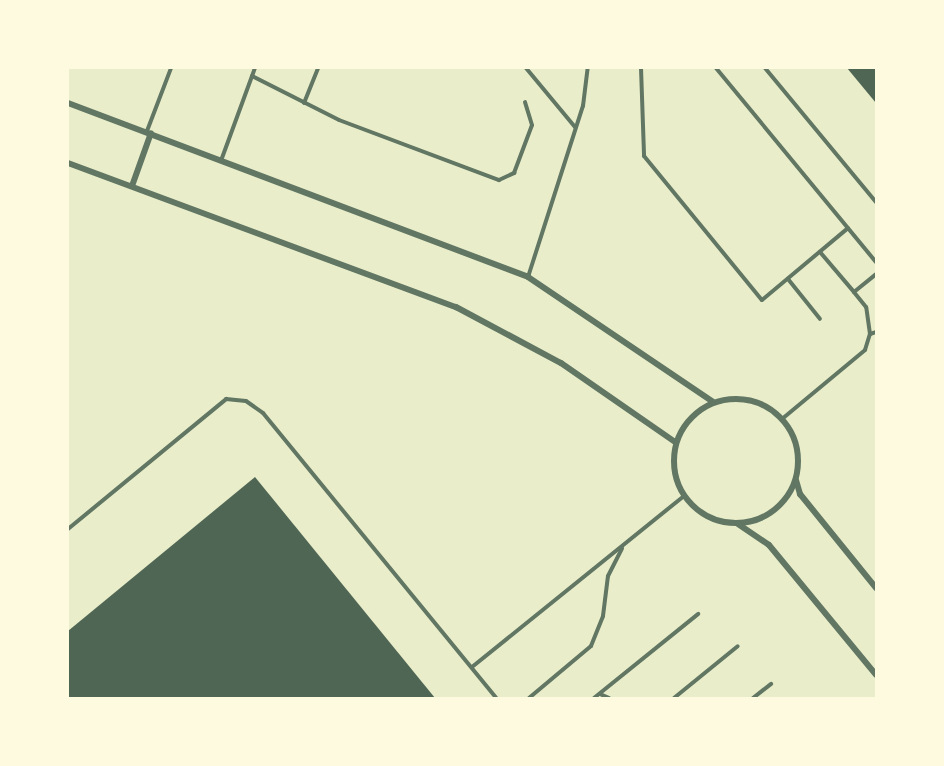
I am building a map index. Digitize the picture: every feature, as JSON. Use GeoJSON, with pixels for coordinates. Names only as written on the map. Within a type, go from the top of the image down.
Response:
{"type":"FeatureCollection","features":[{"type":"Feature","properties":{"kind":"street"},"geometry":{"type":"LineString","coordinates":[[68,103],[222,158],[528,277],[713,402]]}},
{"type":"Feature","properties":{"kind":"street"},"geometry":{"type":"LineString","coordinates":[[132,186],[149,132]]}},
{"type":"Feature","properties":{"kind":"street"},"geometry":{"type":"LineString","coordinates":[[68,163],[456,307],[561,363],[675,442]]}},
{"type":"Feature","properties":{"kind":"street"},"geometry":{"type":"LineString","coordinates":[[876,588],[812,510],[796,480],[797,447],[782,419],[750,400],[713,402],[696,411],[675,442],[675,479],[684,496],[717,521],[738,524],[769,545],[876,675]]}},
{"type":"Feature","properties":{"kind":"street"},"geometry":{"type":"LineString","coordinates":[[738,524],[774,511],[796,480]]}},
{"type":"Feature","properties":{"kind":"lane"},"geometry":{"type":"LineString","coordinates":[[149,132],[171,68]]}},
{"type":"Feature","properties":{"kind":"lane"},"geometry":{"type":"LineString","coordinates":[[222,158],[255,68]]}},
{"type":"Feature","properties":{"kind":"lane"},"geometry":{"type":"LineString","coordinates":[[304,103],[318,68]]}},
{"type":"Feature","properties":{"kind":"lane"},"geometry":{"type":"LineString","coordinates":[[526,68],[576,128]]}},
{"type":"Feature","properties":{"kind":"lane"},"geometry":{"type":"LineString","coordinates":[[528,277],[576,128],[588,68]]}},
{"type":"Feature","properties":{"kind":"lane"},"geometry":{"type":"LineString","coordinates":[[641,68],[644,156],[762,300],[848,228]]}},
{"type":"Feature","properties":{"kind":"lane"},"geometry":{"type":"LineString","coordinates":[[716,68],[876,262]]}},
{"type":"Feature","properties":{"kind":"lane"},"geometry":{"type":"LineString","coordinates":[[765,68],[876,202]]}},
{"type":"Feature","properties":{"kind":"lane"},"geometry":{"type":"LineString","coordinates":[[252,76],[304,103],[499,180],[514,173],[532,125],[525,102]]}},
{"type":"Feature","properties":{"kind":"lane"},"geometry":{"type":"LineString","coordinates":[[782,419],[865,350],[870,334],[866,307],[820,252]]}},
{"type":"Feature","properties":{"kind":"lane"},"geometry":{"type":"LineString","coordinates":[[854,292],[876,274]]}},
{"type":"Feature","properties":{"kind":"lane"},"geometry":{"type":"LineString","coordinates":[[788,279],[820,319]]}},
{"type":"Feature","properties":{"kind":"lane"},"geometry":{"type":"LineString","coordinates":[[870,334],[876,332]]}},
{"type":"Feature","properties":{"kind":"lane"},"geometry":{"type":"LineString","coordinates":[[68,529],[226,399],[246,401],[263,413],[496,699]]}},
{"type":"Feature","properties":{"kind":"lane"},"geometry":{"type":"LineString","coordinates":[[472,667],[684,496]]}},
{"type":"Feature","properties":{"kind":"lane"},"geometry":{"type":"LineString","coordinates":[[528,699],[591,646],[603,616],[608,576],[623,544]]}},
{"type":"Feature","properties":{"kind":"lane"},"geometry":{"type":"LineString","coordinates":[[594,699],[698,614]]}},
{"type":"Feature","properties":{"kind":"lane"},"geometry":{"type":"LineString","coordinates":[[674,699],[738,646]]}},
{"type":"Feature","properties":{"kind":"lane"},"geometry":{"type":"LineString","coordinates":[[753,699],[771,684]]}},
{"type":"Feature","properties":{"kind":"lane"},"geometry":{"type":"LineString","coordinates":[[600,694],[609,699]]}},
{"type":"Feature","properties":{"kind":"building"},"geometry":{"type":"Polygon","coordinates":[[[847,68],[876,68],[876,103],[847,68]]]}},
{"type":"Feature","properties":{"kind":"building"},"geometry":{"type":"Polygon","coordinates":[[[255,477],[435,698],[68,698],[68,631],[255,477]]]}}]}
